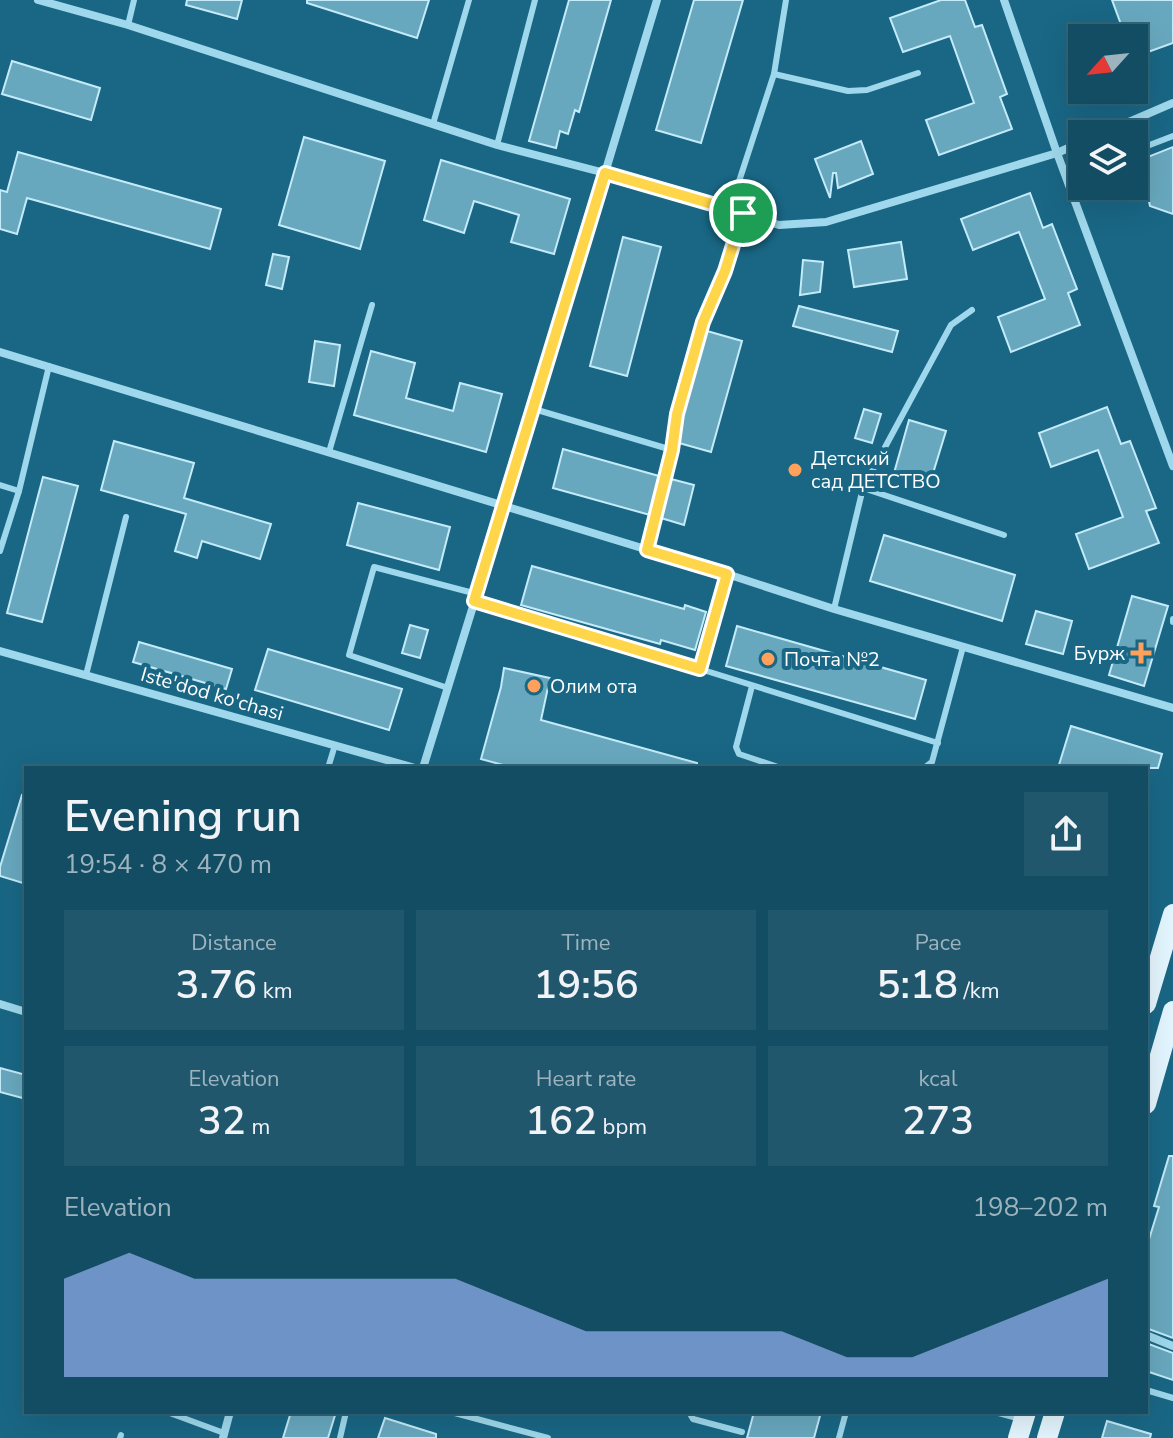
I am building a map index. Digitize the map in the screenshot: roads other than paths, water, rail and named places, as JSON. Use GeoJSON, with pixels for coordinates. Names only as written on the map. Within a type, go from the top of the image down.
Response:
{"type":"FeatureCollection","features":[{"type":"Feature","properties":{"kind":"main road"},"geometry":{"type":"LineString","coordinates":[[1148,996],[1173,914]]}},
{"type":"Feature","properties":{"kind":"main road"},"geometry":{"type":"LineString","coordinates":[[1148,1097],[1173,1011]]}},
{"type":"Feature","properties":{"kind":"main road"},"geometry":{"type":"LineString","coordinates":[[1047,1438],[1054,1414]]}},
{"type":"Feature","properties":{"kind":"street"},"geometry":{"type":"LineString","coordinates":[[38,0],[128,25],[497,145],[605,173],[779,225],[826,222],[1068,148]]}},
{"type":"Feature","properties":{"kind":"street"},"geometry":{"type":"LineString","coordinates":[[424,766],[657,0]]}},
{"type":"Feature","properties":{"kind":"street"},"geometry":{"type":"LineString","coordinates":[[1004,0],[1173,466]]}},
{"type":"Feature","properties":{"kind":"street"},"geometry":{"type":"LineString","coordinates":[[1136,120],[1173,103]]}},
{"type":"Feature","properties":{"kind":"street"},"geometry":{"type":"LineString","coordinates":[[0,352],[834,609],[1173,708]]}},
{"type":"Feature","properties":{"kind":"street","name":"Iste'dod ko'chasi"},"geometry":{"type":"LineString","coordinates":[[0,651],[408,766]]}},
{"type":"Feature","properties":{"kind":"street"},"geometry":{"type":"LineString","coordinates":[[0,1004],[24,1011]]}},
{"type":"Feature","properties":{"kind":"street"},"geometry":{"type":"LineString","coordinates":[[1148,1336],[1173,1346]]}},
{"type":"Feature","properties":{"kind":"street"},"geometry":{"type":"LineString","coordinates":[[224,1435],[229,1414]]}},
{"type":"Feature","properties":{"kind":"lane"},"geometry":{"type":"LineString","coordinates":[[128,25],[134,0]]}},
{"type":"Feature","properties":{"kind":"lane"},"geometry":{"type":"LineString","coordinates":[[433,124],[469,0]]}},
{"type":"Feature","properties":{"kind":"lane"},"geometry":{"type":"LineString","coordinates":[[497,145],[535,0]]}},
{"type":"Feature","properties":{"kind":"lane"},"geometry":{"type":"LineString","coordinates":[[730,209],[774,74],[786,0]]}},
{"type":"Feature","properties":{"kind":"lane"},"geometry":{"type":"LineString","coordinates":[[774,74],[848,91],[867,90],[918,73]]}},
{"type":"Feature","properties":{"kind":"lane"},"geometry":{"type":"LineString","coordinates":[[1148,146],[1173,136]]}},
{"type":"Feature","properties":{"kind":"lane"},"geometry":{"type":"LineString","coordinates":[[647,550],[672,450],[677,414],[703,322],[725,271],[743,213]]}},
{"type":"Feature","properties":{"kind":"lane"},"geometry":{"type":"LineString","coordinates":[[329,452],[372,305]]}},
{"type":"Feature","properties":{"kind":"lane"},"geometry":{"type":"LineString","coordinates":[[834,609],[863,488],[951,325],[972,310]]}},
{"type":"Feature","properties":{"kind":"lane"},"geometry":{"type":"LineString","coordinates":[[0,551],[19,491],[49,366]]}},
{"type":"Feature","properties":{"kind":"lane"},"geometry":{"type":"LineString","coordinates":[[534,409],[672,450]]}},
{"type":"Feature","properties":{"kind":"lane"},"geometry":{"type":"LineString","coordinates":[[0,485],[19,491]]}},
{"type":"Feature","properties":{"kind":"lane"},"geometry":{"type":"LineString","coordinates":[[863,488],[1004,535]]}},
{"type":"Feature","properties":{"kind":"lane"},"geometry":{"type":"LineString","coordinates":[[86,675],[126,517]]}},
{"type":"Feature","properties":{"kind":"lane"},"geometry":{"type":"LineString","coordinates":[[448,688],[349,655],[374,567],[938,743]]}},
{"type":"Feature","properties":{"kind":"lane"},"geometry":{"type":"LineString","coordinates":[[700,669],[727,574]]}},
{"type":"Feature","properties":{"kind":"lane"},"geometry":{"type":"LineString","coordinates":[[927,766],[932,762],[938,743],[963,647]]}},
{"type":"Feature","properties":{"kind":"lane"},"geometry":{"type":"LineString","coordinates":[[752,686],[736,747],[739,754],[775,766]]}},
{"type":"Feature","properties":{"kind":"lane"},"geometry":{"type":"LineString","coordinates":[[329,766],[335,745]]}},
{"type":"Feature","properties":{"kind":"lane"},"geometry":{"type":"LineString","coordinates":[[1148,1391],[1173,1398]]}},
{"type":"Feature","properties":{"kind":"lane"},"geometry":{"type":"LineString","coordinates":[[172,1414],[224,1435]]}},
{"type":"Feature","properties":{"kind":"lane"},"geometry":{"type":"LineString","coordinates":[[340,1438],[346,1414]]}},
{"type":"Feature","properties":{"kind":"lane"},"geometry":{"type":"LineString","coordinates":[[458,1414],[548,1438]]}},
{"type":"Feature","properties":{"kind":"lane"},"geometry":{"type":"LineString","coordinates":[[690,1414],[693,1419],[742,1432]]}},
{"type":"Feature","properties":{"kind":"lane"},"geometry":{"type":"LineString","coordinates":[[839,1438],[845,1414]]}},
{"type":"Feature","properties":{"kind":"lane"},"geometry":{"type":"LineString","coordinates":[[1000,1414],[1023,1423]]}},
{"type":"Feature","properties":{"kind":"place","name":"Детский сад ДЕТСТВО"},"geometry":{"type":"Point","coordinates":[795,470]}},
{"type":"Feature","properties":{"kind":"place","name":"Бурж"},"geometry":{"type":"Point","coordinates":[1141,653]}},
{"type":"Feature","properties":{"kind":"place","name":"Почта №2"},"geometry":{"type":"Point","coordinates":[768,659]}},
{"type":"Feature","properties":{"kind":"place","name":"Олим ота"},"geometry":{"type":"Point","coordinates":[534,686]}}]}
